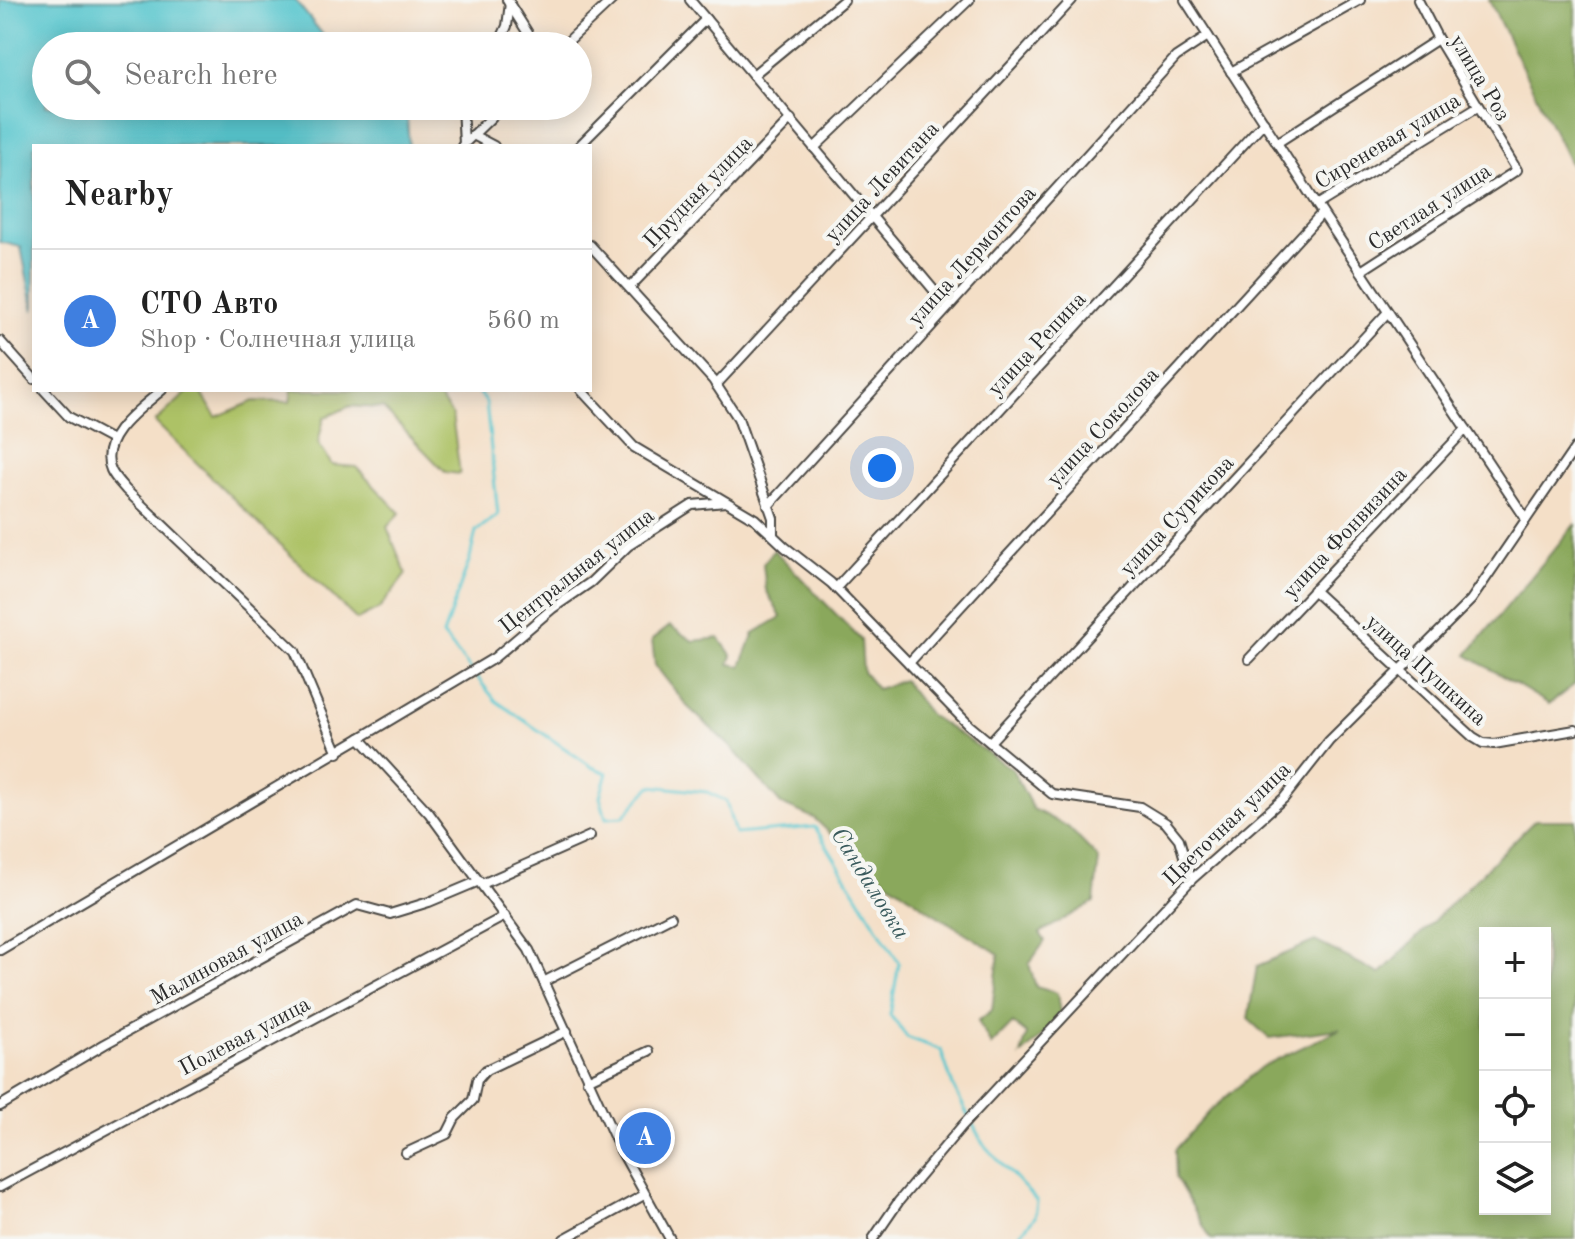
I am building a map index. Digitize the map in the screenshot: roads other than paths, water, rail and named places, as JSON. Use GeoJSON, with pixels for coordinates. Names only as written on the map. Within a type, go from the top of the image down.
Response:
{"type":"FeatureCollection","features":[{"type":"Feature","properties":{"kind":"street"},"geometry":{"type":"LineString","coordinates":[[578,32],[612,0]]}},
{"type":"Feature","properties":{"kind":"street"},"geometry":{"type":"LineString","coordinates":[[690,0],[948,307]]}},
{"type":"Feature","properties":{"kind":"street"},"geometry":{"type":"LineString","coordinates":[[753,75],[844,0]]}},
{"type":"Feature","properties":{"kind":"street"},"geometry":{"type":"LineString","coordinates":[[814,148],[969,0]]}},
{"type":"Feature","properties":{"kind":"street","name":"улица Левитана"},"geometry":{"type":"LineString","coordinates":[[716,385],[1072,0]]}},
{"type":"Feature","properties":{"kind":"street"},"geometry":{"type":"LineString","coordinates":[[1185,0],[1319,209],[1526,519]]}},
{"type":"Feature","properties":{"kind":"street"},"geometry":{"type":"LineString","coordinates":[[1231,72],[1360,0]]}},
{"type":"Feature","properties":{"kind":"street","name":"улица Роз"},"geometry":{"type":"LineString","coordinates":[[1418,0],[1477,107],[1517,170]]}},
{"type":"Feature","properties":{"kind":"street"},"geometry":{"type":"LineString","coordinates":[[504,32],[508,2]]}},
{"type":"Feature","properties":{"kind":"street"},"geometry":{"type":"LineString","coordinates":[[508,2],[527,32]]}},
{"type":"Feature","properties":{"kind":"street"},"geometry":{"type":"LineString","coordinates":[[581,144],[706,19]]}},
{"type":"Feature","properties":{"kind":"street","name":"улица Лермонтова"},"geometry":{"type":"LineString","coordinates":[[768,506],[1176,57],[1208,36]]}},
{"type":"Feature","properties":{"kind":"street"},"geometry":{"type":"LineString","coordinates":[[1277,143],[1438,39]]}},
{"type":"Feature","properties":{"kind":"street","name":"Сиреневая улица"},"geometry":{"type":"LineString","coordinates":[[1319,209],[1477,107]]}},
{"type":"Feature","properties":{"kind":"street","name":"Прудная улица"},"geometry":{"type":"LineString","coordinates":[[630,287],[791,119]]}},
{"type":"Feature","properties":{"kind":"street"},"geometry":{"type":"LineString","coordinates":[[462,120],[463,144]]}},
{"type":"Feature","properties":{"kind":"street"},"geometry":{"type":"LineString","coordinates":[[464,144],[489,120]]}},
{"type":"Feature","properties":{"kind":"street","name":"улица Репина"},"geometry":{"type":"LineString","coordinates":[[836,588],[1264,122]]}},
{"type":"Feature","properties":{"kind":"street"},"geometry":{"type":"LineString","coordinates":[[473,135],[490,144]]}},
{"type":"Feature","properties":{"kind":"street","name":"Светлая улица"},"geometry":{"type":"LineString","coordinates":[[1361,271],[1517,170]]}},
{"type":"Feature","properties":{"kind":"street","name":"улица Соколова"},"geometry":{"type":"LineString","coordinates":[[909,663],[1319,209]]}},
{"type":"Feature","properties":{"kind":"street"},"geometry":{"type":"LineString","coordinates":[[592,247],[716,385],[738,418],[773,518],[773,534]]}},
{"type":"Feature","properties":{"kind":"street","name":"улица Сурикова"},"geometry":{"type":"LineString","coordinates":[[990,742],[1388,312]]}},
{"type":"Feature","properties":{"kind":"street"},"geometry":{"type":"LineString","coordinates":[[0,341],[32,377]]}},
{"type":"Feature","properties":{"kind":"street"},"geometry":{"type":"LineString","coordinates":[[46,392],[69,417],[112,440]]}},
{"type":"Feature","properties":{"kind":"street"},"geometry":{"type":"LineString","coordinates":[[160,392],[112,440],[108,453],[110,467],[126,490],[295,651],[338,753]]}},
{"type":"Feature","properties":{"kind":"street"},"geometry":{"type":"LineString","coordinates":[[583,392],[634,447],[755,519],[773,534],[836,588],[969,725],[1052,794],[1140,807],[1166,823],[1179,839],[1191,880]]}},
{"type":"Feature","properties":{"kind":"street","name":"улица Фонвизина"},"geometry":{"type":"LineString","coordinates":[[1249,659],[1466,429]]}},
{"type":"Feature","properties":{"kind":"street","name":"Цветочная улица"},"geometry":{"type":"LineString","coordinates":[[873,1239],[899,1201],[962,1126],[1191,880],[1284,798],[1329,741],[1471,600],[1575,448]]}},
{"type":"Feature","properties":{"kind":"street","name":"Центральная улица"},"geometry":{"type":"LineString","coordinates":[[0,950],[338,753],[412,705],[461,680],[591,582],[628,546],[692,505],[726,502]]}},
{"type":"Feature","properties":{"kind":"street","name":"улица Пушкина"},"geometry":{"type":"LineString","coordinates":[[1313,590],[1483,743],[1494,744],[1575,730]]}},
{"type":"Feature","properties":{"kind":"street"},"geometry":{"type":"LineString","coordinates":[[360,738],[429,813],[529,950],[587,1080],[644,1195],[670,1239]]}},
{"type":"Feature","properties":{"kind":"street","name":"Малиновая улица"},"geometry":{"type":"LineString","coordinates":[[0,1106],[105,1044],[357,905],[390,914],[429,902],[590,836]]}},
{"type":"Feature","properties":{"kind":"street","name":"Полевая улица"},"geometry":{"type":"LineString","coordinates":[[0,1187],[505,916]]}},
{"type":"Feature","properties":{"kind":"street"},"geometry":{"type":"LineString","coordinates":[[545,981],[671,917]]}},
{"type":"Feature","properties":{"kind":"street"},"geometry":{"type":"LineString","coordinates":[[406,1153],[447,1134],[455,1118],[473,1100],[477,1080],[486,1070],[567,1031]]}},
{"type":"Feature","properties":{"kind":"street"},"geometry":{"type":"LineString","coordinates":[[587,1080],[649,1051]]}},
{"type":"Feature","properties":{"kind":"street"},"geometry":{"type":"LineString","coordinates":[[564,1239],[644,1195]]}},
{"type":"Feature","properties":{"kind":"water"},"geometry":{"type":"Polygon","coordinates":[[[0,0],[295,0],[321,32],[32,32],[32,120],[407,120],[409,144],[32,144],[32,301],[21,247],[0,242],[0,0]]]}},
{"type":"Feature","properties":{"kind":"waterway","name":"Сандаловка"},"geometry":{"type":"LineString","coordinates":[[478,392],[486,402],[498,515],[476,531],[470,558],[443,635],[496,701],[592,767],[607,773],[600,797],[606,818],[623,817],[651,786],[707,792],[726,801],[735,834],[815,827],[899,963],[890,1015],[907,1037],[941,1050],[953,1086],[983,1144],[1037,1201],[1035,1217],[1019,1235],[1020,1239]]}},
{"type":"Feature","properties":{"kind":"place","name":"СТО Авто"},"geometry":{"type":"Point","coordinates":[645,1138]}}]}
